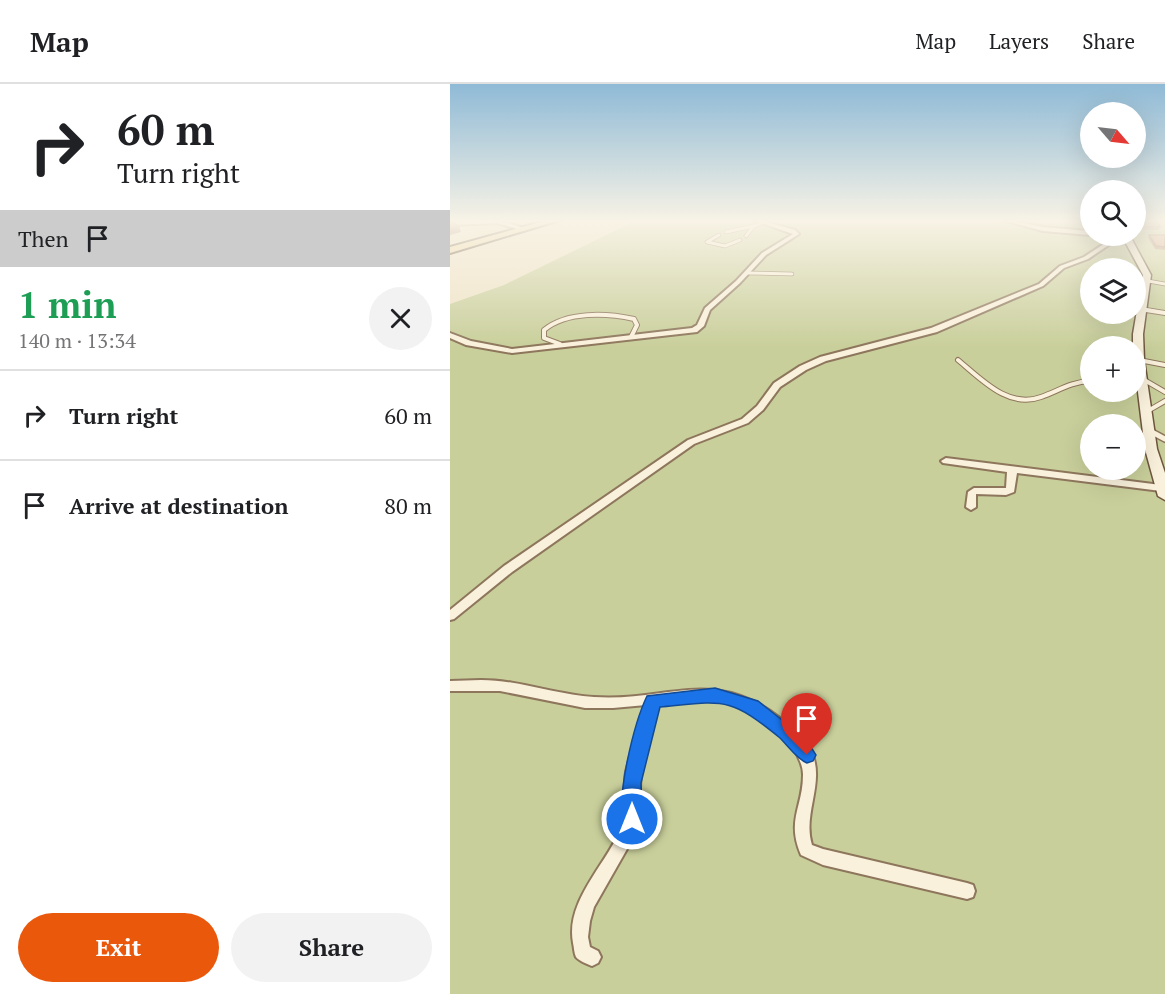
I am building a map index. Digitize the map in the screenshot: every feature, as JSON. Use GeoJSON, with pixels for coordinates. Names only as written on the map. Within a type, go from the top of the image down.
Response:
{"type":"FeatureCollection","features":[{"type":"Feature","properties":{"kind":"street"},"geometry":{"type":"LineString","coordinates":[[450,335],[463,341],[505,351],[694,330],[700,326],[707,309],[757,262]]}},
{"type":"Feature","properties":{"kind":"street"},"geometry":{"type":"LineString","coordinates":[[450,616],[508,569],[655,466],[692,442],[753,415],[777,385],[803,368],[823,359],[934,330],[1041,285],[1062,267],[1074,262]]}},
{"type":"Feature","properties":{"kind":"street"},"geometry":{"type":"LineString","coordinates":[[1143,262],[1148,281],[1146,290]]}},
{"type":"Feature","properties":{"kind":"street"},"geometry":{"type":"LineString","coordinates":[[946,461],[1163,492],[1144,402]]}},
{"type":"Feature","properties":{"kind":"street"},"geometry":{"type":"LineString","coordinates":[[971,507],[971,494],[974,491],[1006,492],[1011,490],[1012,470]]}},
{"type":"Feature","properties":{"kind":"street"},"geometry":{"type":"LineString","coordinates":[[450,686],[501,686],[568,701],[592,703],[653,701],[691,696],[729,696],[752,706],[799,744],[807,755],[809,787],[799,826],[806,850],[823,857],[967,891]]}},
{"type":"Feature","properties":{"kind":"street"},"geometry":{"type":"LineString","coordinates":[[592,957],[583,952],[580,928],[594,888],[617,853],[632,819],[631,783],[649,724],[653,701]]}},
{"type":"Feature","properties":{"kind":"lane"},"geometry":{"type":"LineString","coordinates":[[748,273],[792,274]]}},
{"type":"Feature","properties":{"kind":"lane"},"geometry":{"type":"LineString","coordinates":[[1148,281],[1165,284]]}},
{"type":"Feature","properties":{"kind":"lane"},"geometry":{"type":"LineString","coordinates":[[1146,310],[1165,313]]}},
{"type":"Feature","properties":{"kind":"lane"},"geometry":{"type":"LineString","coordinates":[[560,344],[544,338],[544,330],[556,321],[571,317],[634,319],[637,325],[631,337]]}},
{"type":"Feature","properties":{"kind":"lane"},"geometry":{"type":"LineString","coordinates":[[958,360],[1002,394],[1019,400],[1033,400],[1068,383],[1080,382]]}},
{"type":"Feature","properties":{"kind":"lane"},"geometry":{"type":"LineString","coordinates":[[1146,361],[1164,363]]}},
{"type":"Feature","properties":{"kind":"lane"},"geometry":{"type":"LineString","coordinates":[[1146,382],[1165,392]]}},
{"type":"Feature","properties":{"kind":"lane"},"geometry":{"type":"LineString","coordinates":[[1146,412],[1165,401]]}},
{"type":"Feature","properties":{"kind":"lane"},"geometry":{"type":"LineString","coordinates":[[1148,430],[1165,439]]}},
{"type":"Feature","properties":{"kind":"green space"},"geometry":{"type":"Polygon","coordinates":[[[550,262],[1080,262],[1080,324],[1146,324],[1146,262],[1165,262],[1165,994],[450,994],[450,304],[504,285],[550,262]]]}},
{"type":"Feature","properties":{"kind":"route"},"geometry":{"type":"LineString","coordinates":[[632,819],[634,802],[631,783],[636,758],[645,739],[653,701],[691,696],[729,696],[752,706],[768,718],[799,744],[807,755]]}}]}
